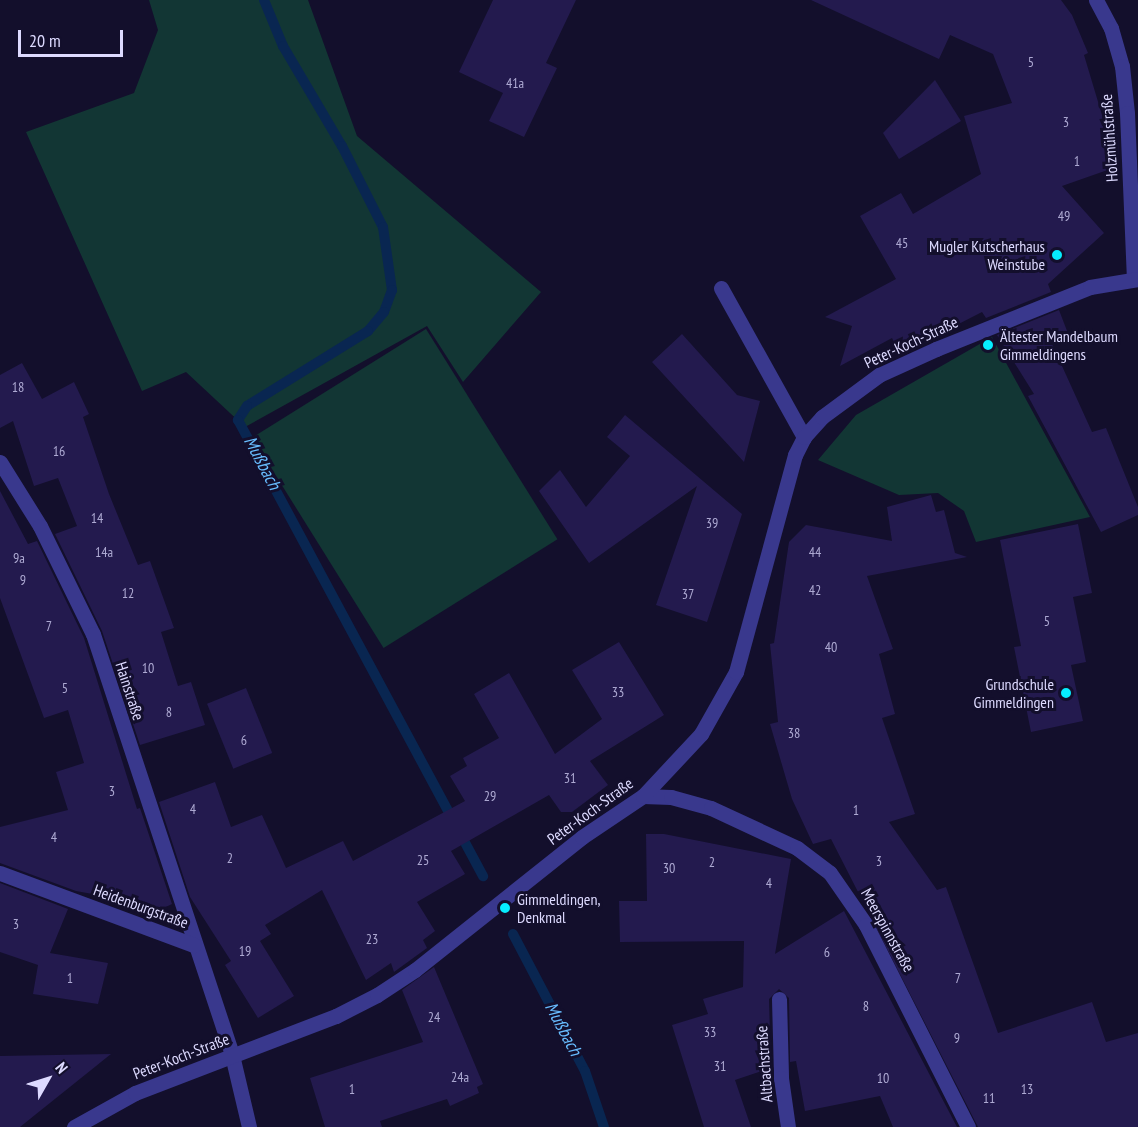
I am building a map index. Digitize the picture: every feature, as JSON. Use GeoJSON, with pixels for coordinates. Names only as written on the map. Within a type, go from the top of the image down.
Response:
{"type":"FeatureCollection","features":[{"type":"Feature","properties":{"kind":"street","name":"Holzmühlstraße"},"geometry":{"type":"LineString","coordinates":[[1095,0],[1111,28],[1122,66],[1127,113],[1136,279]]}},
{"type":"Feature","properties":{"kind":"street","name":"Peter-Koch-Straße"},"geometry":{"type":"LineString","coordinates":[[74,1127],[135,1093],[336,1017],[377,995],[415,970],[582,837],[643,796],[701,734],[736,672],[795,455],[804,437],[839,402],[879,375],[1090,287],[1136,279]]}},
{"type":"Feature","properties":{"kind":"street"},"geometry":{"type":"LineString","coordinates":[[721,288],[804,437]]}},
{"type":"Feature","properties":{"kind":"street","name":"Hainstraße"},"geometry":{"type":"LineString","coordinates":[[0,462],[40,526],[93,634],[194,945]]}},
{"type":"Feature","properties":{"kind":"street","name":"Meerspinnstraße"},"geometry":{"type":"LineString","coordinates":[[643,796],[671,797],[711,808],[797,848],[830,873],[866,925],[968,1127]]}},
{"type":"Feature","properties":{"kind":"street","name":"Heidenburgstraße"},"geometry":{"type":"LineString","coordinates":[[0,873],[194,945],[232,1055],[249,1127]]}},
{"type":"Feature","properties":{"kind":"street","name":"Altbachstraße"},"geometry":{"type":"LineString","coordinates":[[779,999],[781,1078],[788,1127]]}},
{"type":"Feature","properties":{"kind":"green space"},"geometry":{"type":"Polygon","coordinates":[[[149,0],[308,0],[357,136],[541,292],[463,382],[427,326],[245,427],[186,372],[142,391],[26,132],[134,93],[158,30],[149,0]]]}},
{"type":"Feature","properties":{"kind":"green space"},"geometry":{"type":"Polygon","coordinates":[[[426,329],[557,539],[384,648],[252,438],[426,329]]]}},
{"type":"Feature","properties":{"kind":"green space"},"geometry":{"type":"Polygon","coordinates":[[[992,337],[1090,517],[976,542],[964,511],[938,493],[899,495],[818,460],[856,415],[992,337]]]}},
{"type":"Feature","properties":{"kind":"building"},"geometry":{"type":"Polygon","coordinates":[[[493,0],[576,0],[546,63],[557,68],[524,137],[489,121],[503,93],[459,72],[493,0]]]}},
{"type":"Feature","properties":{"kind":"building"},"geometry":{"type":"Polygon","coordinates":[[[811,0],[1061,0],[1072,15],[1088,53],[1084,55],[1108,135],[1118,134],[1119,166],[1062,186],[1104,233],[1048,284],[1051,292],[986,318],[982,312],[900,354],[892,338],[840,366],[852,326],[825,317],[896,279],[860,216],[901,193],[913,214],[981,174],[964,116],[1012,103],[993,54],[950,35],[939,59],[811,0]]]}},
{"type":"Feature","properties":{"kind":"building"},"geometry":{"type":"Polygon","coordinates":[[[935,80],[961,121],[899,159],[883,133],[935,80]]]}},
{"type":"Feature","properties":{"kind":"building"},"geometry":{"type":"Polygon","coordinates":[[[1059,310],[1069,336],[1052,344],[1092,432],[1106,428],[1138,507],[1138,515],[1101,532],[1028,396],[1034,394],[997,335],[1059,310]]]}},
{"type":"Feature","properties":{"kind":"building"},"geometry":{"type":"Polygon","coordinates":[[[682,334],[737,395],[760,401],[744,462],[652,362],[682,334]]]}},
{"type":"Feature","properties":{"kind":"building"},"geometry":{"type":"Polygon","coordinates":[[[22,363],[42,399],[74,382],[89,414],[83,417],[109,494],[138,565],[150,561],[174,628],[161,632],[178,686],[191,682],[205,725],[140,745],[102,631],[55,534],[77,526],[58,478],[34,486],[13,421],[0,428],[0,375],[22,363]]]}},
{"type":"Feature","properties":{"kind":"building"},"geometry":{"type":"Polygon","coordinates":[[[625,415],[742,514],[707,622],[656,605],[697,486],[589,563],[539,491],[560,470],[586,507],[630,456],[607,437],[625,415]]]}},
{"type":"Feature","properties":{"kind":"building"},"geometry":{"type":"Polygon","coordinates":[[[0,491],[28,544],[37,541],[84,638],[137,809],[140,808],[172,904],[151,914],[122,907],[120,899],[76,891],[0,863],[0,827],[68,810],[56,772],[84,763],[68,710],[44,718],[0,598],[0,491]]]}},
{"type":"Feature","properties":{"kind":"building"},"geometry":{"type":"Polygon","coordinates":[[[931,495],[936,512],[944,510],[955,553],[967,557],[867,576],[893,649],[879,654],[895,714],[882,718],[915,814],[889,822],[937,890],[946,887],[998,1033],[1092,1002],[1106,1042],[1138,1033],[1138,1127],[978,1127],[831,839],[813,844],[792,799],[770,724],[778,722],[770,644],[774,643],[789,542],[806,525],[892,541],[887,507],[931,495]]]}},
{"type":"Feature","properties":{"kind":"building"},"geometry":{"type":"Polygon","coordinates":[[[1078,524],[1092,593],[1073,597],[1086,662],[1071,665],[1083,721],[1031,732],[1014,647],[1021,646],[1000,540],[1078,524]]]}},
{"type":"Feature","properties":{"kind":"building"},"geometry":{"type":"Polygon","coordinates":[[[619,642],[664,715],[590,761],[608,785],[572,812],[561,812],[549,795],[451,851],[465,874],[417,902],[435,931],[423,940],[427,948],[394,972],[391,963],[366,980],[322,890],[265,925],[271,934],[260,941],[294,996],[258,1018],[225,965],[231,961],[190,897],[159,802],[215,782],[231,827],[262,815],[286,868],[343,841],[353,861],[465,801],[450,776],[467,766],[463,758],[499,738],[474,694],[509,673],[555,754],[602,719],[572,670],[619,642]]]}},
{"type":"Feature","properties":{"kind":"building"},"geometry":{"type":"Polygon","coordinates":[[[246,688],[272,753],[233,769],[207,704],[246,688]]]}},
{"type":"Feature","properties":{"kind":"building"},"geometry":{"type":"Polygon","coordinates":[[[646,834],[664,834],[791,859],[775,954],[844,911],[957,1127],[893,1127],[880,1096],[805,1111],[796,1061],[790,1062],[789,998],[779,989],[769,999],[771,1068],[735,1080],[751,1127],[704,1127],[672,1025],[708,1014],[703,999],[743,987],[744,941],[620,942],[619,901],[647,901],[646,834]]]}},
{"type":"Feature","properties":{"kind":"building"},"geometry":{"type":"Polygon","coordinates":[[[0,883],[68,909],[50,953],[108,963],[98,1004],[33,994],[38,965],[0,952],[0,883]]]}},
{"type":"Feature","properties":{"kind":"building"},"geometry":{"type":"Polygon","coordinates":[[[434,967],[483,1084],[477,1087],[479,1093],[450,1106],[447,1099],[380,1121],[382,1127],[325,1127],[310,1078],[423,1042],[402,990],[434,967]]]}},
{"type":"Feature","properties":{"kind":"building"},"geometry":{"type":"Polygon","coordinates":[[[111,1054],[20,1127],[0,1127],[0,1056],[111,1054]]]}},
{"type":"Feature","properties":{"kind":"waterway","name":"Mußbach"},"geometry":{"type":"LineString","coordinates":[[264,0],[283,46],[342,146],[383,227],[392,290],[384,312],[368,331],[247,406],[238,420],[483,876]]}},
{"type":"Feature","properties":{"kind":"waterway","name":"Mußbach"},"geometry":{"type":"LineString","coordinates":[[513,934],[585,1071],[604,1127]]}},
{"type":"Feature","properties":{"kind":"place","name":"Mugler Kutscherhaus Weinstube"},"geometry":{"type":"Point","coordinates":[1057,255]}},
{"type":"Feature","properties":{"kind":"place","name":"Ältester Mandelbaum Gimmeldingens"},"geometry":{"type":"Point","coordinates":[988,345]}},
{"type":"Feature","properties":{"kind":"place","name":"Grundschule Gimmeldingen"},"geometry":{"type":"Point","coordinates":[1066,693]}},
{"type":"Feature","properties":{"kind":"place","name":"Gimmeldingen, Denkmal"},"geometry":{"type":"Point","coordinates":[505,908]}}]}
